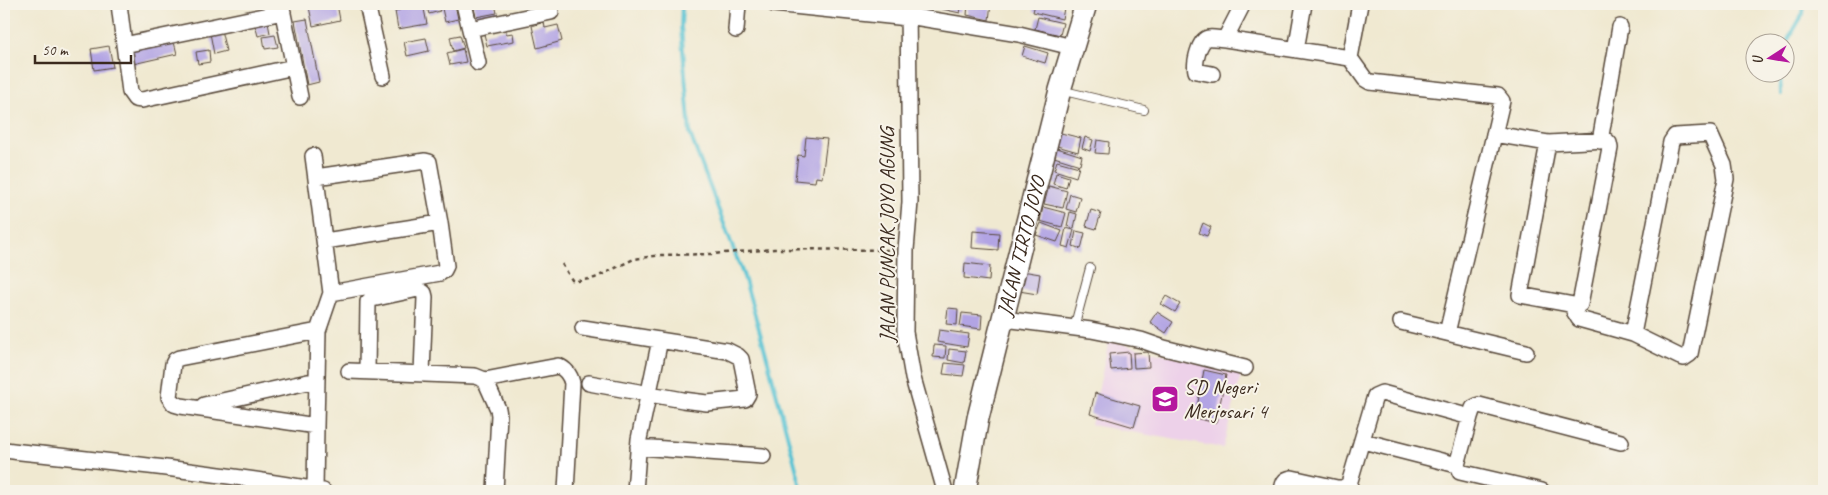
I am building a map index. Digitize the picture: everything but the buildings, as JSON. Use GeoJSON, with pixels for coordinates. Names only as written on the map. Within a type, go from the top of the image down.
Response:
{"type":"FeatureCollection","features":[{"type":"Feature","properties":{"kind":"street"},"geometry":{"type":"LineString","coordinates":[[119,4],[130,92],[135,99],[142,100],[294,67]]}},
{"type":"Feature","properties":{"kind":"street"},"geometry":{"type":"LineString","coordinates":[[367,4],[383,76]]}},
{"type":"Feature","properties":{"kind":"street"},"geometry":{"type":"LineString","coordinates":[[464,4],[478,63]]}},
{"type":"Feature","properties":{"kind":"street"},"geometry":{"type":"LineString","coordinates":[[736,30],[738,4]]}},
{"type":"Feature","properties":{"kind":"street"},"geometry":{"type":"LineString","coordinates":[[774,4],[908,11]]}},
{"type":"Feature","properties":{"kind":"street"},"geometry":{"type":"LineString","coordinates":[[885,4],[908,11],[1072,47]]}},
{"type":"Feature","properties":{"kind":"street","name":"JALAN TIRTO JOYO"},"geometry":{"type":"LineString","coordinates":[[965,491],[978,418],[1060,90],[1086,4]]}},
{"type":"Feature","properties":{"kind":"street"},"geometry":{"type":"LineString","coordinates":[[1225,40],[1243,4]]}},
{"type":"Feature","properties":{"kind":"street"},"geometry":{"type":"LineString","coordinates":[[1296,50],[1304,4]]}},
{"type":"Feature","properties":{"kind":"street"},"geometry":{"type":"LineString","coordinates":[[1360,4],[1350,58],[1365,79],[1370,82],[1498,96],[1502,101],[1448,334]]}},
{"type":"Feature","properties":{"kind":"street"},"geometry":{"type":"LineString","coordinates":[[124,45],[282,8],[300,97]]}},
{"type":"Feature","properties":{"kind":"street","name":"JALAN PUNCAK JOYO AGUNG"},"geometry":{"type":"LineString","coordinates":[[908,11],[910,202],[904,303],[907,350],[944,491]]}},
{"type":"Feature","properties":{"kind":"street"},"geometry":{"type":"LineString","coordinates":[[470,29],[551,12]]}},
{"type":"Feature","properties":{"kind":"street"},"geometry":{"type":"LineString","coordinates":[[1600,141],[1620,27]]}},
{"type":"Feature","properties":{"kind":"street"},"geometry":{"type":"LineString","coordinates":[[1212,74],[1196,71],[1194,65],[1204,40],[1209,37],[1350,58]]}},
{"type":"Feature","properties":{"kind":"street"},"geometry":{"type":"LineString","coordinates":[[1494,134],[1548,143],[1606,140],[1609,143],[1610,148],[1580,304],[1574,305],[1520,295],[1548,143]]}},
{"type":"Feature","properties":{"kind":"street"},"geometry":{"type":"LineString","coordinates":[[1574,305],[1574,311],[1579,318],[1633,334],[1680,357],[1684,358],[1690,354],[1726,179],[1724,165],[1710,134],[1675,136],[1672,142],[1633,334]]}},
{"type":"Feature","properties":{"kind":"street"},"geometry":{"type":"LineString","coordinates":[[4,450],[152,466],[319,490],[316,426],[318,330],[331,293],[314,156]]}},
{"type":"Feature","properties":{"kind":"street"},"geometry":{"type":"LineString","coordinates":[[316,177],[425,161],[429,162],[446,266],[440,273],[331,293]]}},
{"type":"Feature","properties":{"kind":"street"},"geometry":{"type":"LineString","coordinates":[[324,241],[440,223]]}},
{"type":"Feature","properties":{"kind":"street"},"geometry":{"type":"LineString","coordinates":[[367,371],[368,302],[372,299],[418,289],[424,293],[425,297],[422,373]]}},
{"type":"Feature","properties":{"kind":"street"},"geometry":{"type":"LineString","coordinates":[[1004,319],[1074,328],[1141,340],[1164,348],[1246,368]]}},
{"type":"Feature","properties":{"kind":"street"},"geometry":{"type":"LineString","coordinates":[[1401,322],[1526,352]]}},
{"type":"Feature","properties":{"kind":"street"},"geometry":{"type":"LineString","coordinates":[[582,328],[734,353],[741,359],[748,394],[745,399],[707,403],[589,383]]}},
{"type":"Feature","properties":{"kind":"street"},"geometry":{"type":"LineString","coordinates":[[316,426],[174,404],[169,398],[172,364],[175,360],[318,330]]}},
{"type":"Feature","properties":{"kind":"street"},"geometry":{"type":"LineString","coordinates":[[635,491],[638,447],[660,340]]}},
{"type":"Feature","properties":{"kind":"street"},"geometry":{"type":"LineString","coordinates":[[349,371],[475,376],[485,380],[558,366],[570,376],[572,383],[566,491]]}},
{"type":"Feature","properties":{"kind":"street"},"geometry":{"type":"LineString","coordinates":[[195,408],[318,380]]}},
{"type":"Feature","properties":{"kind":"street"},"geometry":{"type":"LineString","coordinates":[[485,380],[498,409],[494,491]]}},
{"type":"Feature","properties":{"kind":"street"},"geometry":{"type":"LineString","coordinates":[[1282,491],[1284,482],[1292,478],[1337,488],[1343,488],[1349,484],[1375,396],[1378,394],[1470,417]]}},
{"type":"Feature","properties":{"kind":"street"},"geometry":{"type":"LineString","coordinates":[[1542,491],[1460,472],[1457,465],[1473,408],[1479,405],[1621,442]]}},
{"type":"Feature","properties":{"kind":"street"},"geometry":{"type":"LineString","coordinates":[[1362,441],[1457,465]]}},
{"type":"Feature","properties":{"kind":"street"},"geometry":{"type":"LineString","coordinates":[[638,447],[763,456]]}},
{"type":"Feature","properties":{"kind":"lane"},"geometry":{"type":"LineString","coordinates":[[1060,90],[1144,110]]}},
{"type":"Feature","properties":{"kind":"lane"},"geometry":{"type":"LineString","coordinates":[[1074,328],[1090,268]]}},
{"type":"Feature","properties":{"kind":"path"},"geometry":{"type":"LineString","coordinates":[[562,264],[572,280],[578,281],[595,278],[634,259],[661,255],[774,249],[906,250]]}},
{"type":"Feature","properties":{"kind":"shaded area","name":"SD Negeri Merjosari 4"},"geometry":{"type":"Polygon","coordinates":[[[1109,340],[1241,374],[1223,448],[1091,425],[1109,340]]]}},
{"type":"Feature","properties":{"kind":"waterway"},"geometry":{"type":"LineString","coordinates":[[682,4],[681,27],[690,134],[744,277],[802,491]]}},
{"type":"Feature","properties":{"kind":"waterway"},"geometry":{"type":"LineString","coordinates":[[1792,32],[1803,14],[1804,4]]}},
{"type":"Feature","properties":{"kind":"waterway"},"geometry":{"type":"LineString","coordinates":[[1780,82],[1781,94]]}},
{"type":"Feature","properties":{"kind":"place","name":"SD Negeri Merjosari 4"},"geometry":{"type":"Point","coordinates":[1165,399]}}]}
